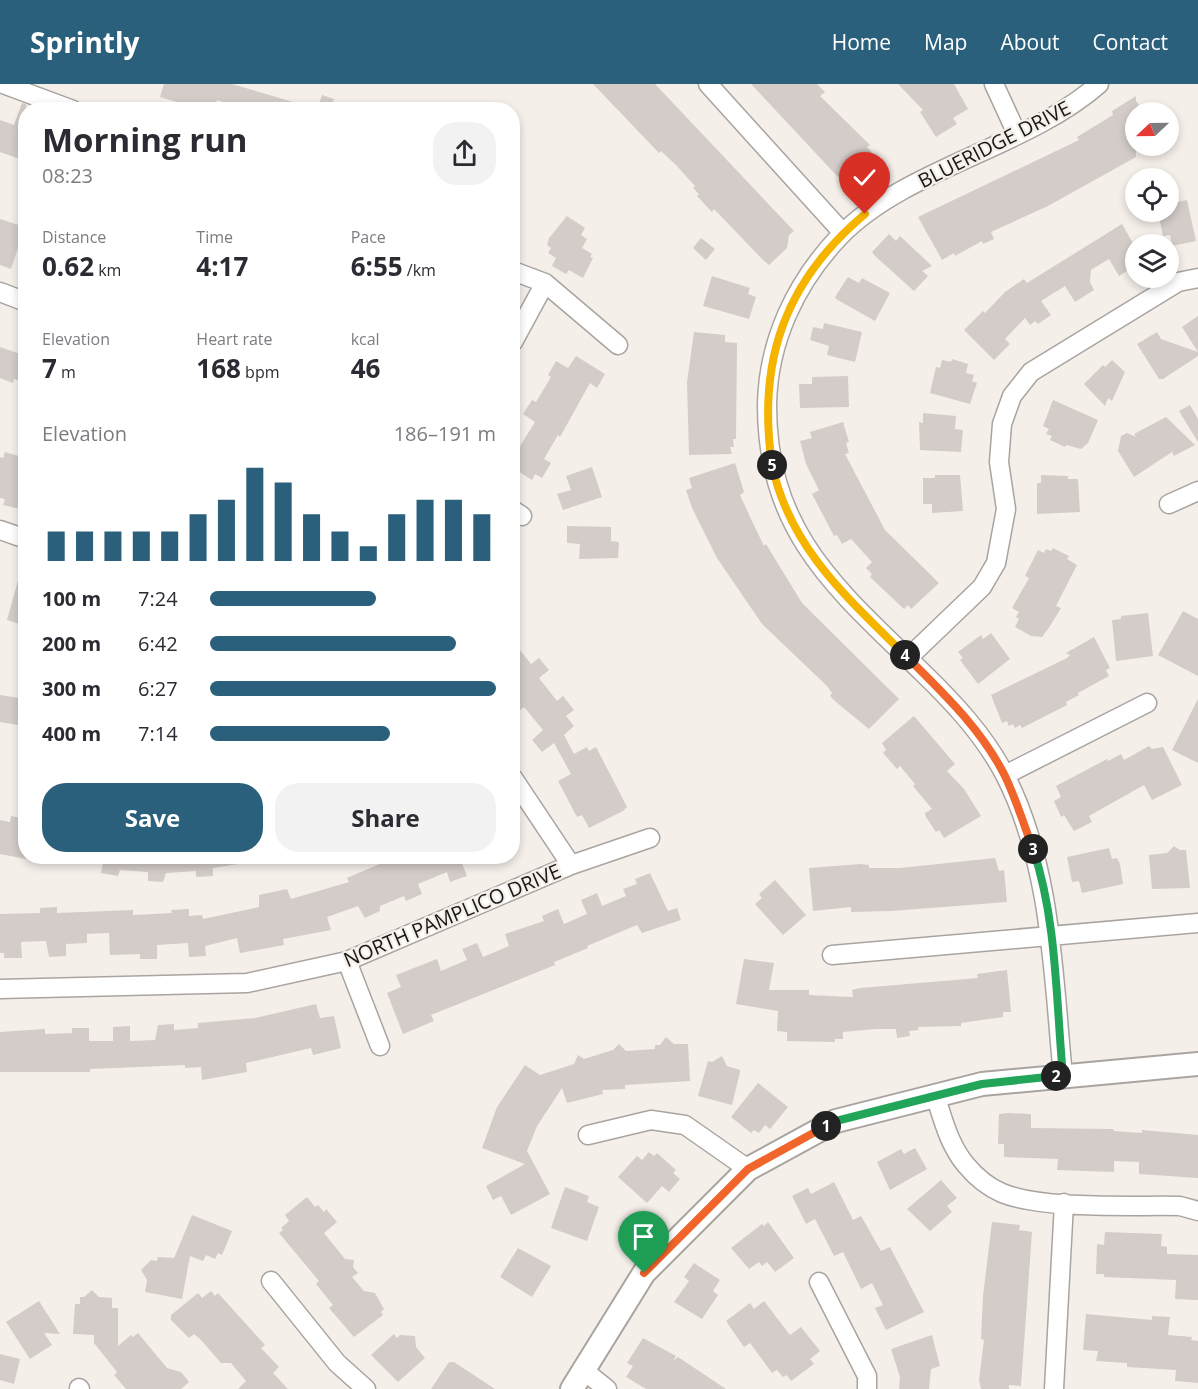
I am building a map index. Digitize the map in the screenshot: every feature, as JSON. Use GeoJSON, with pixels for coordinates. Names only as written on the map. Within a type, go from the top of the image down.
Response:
{"type":"FeatureCollection","features":[{"type":"Feature","properties":{"kind":"street"},"geometry":{"type":"LineString","coordinates":[[3,84],[51,102]]}},
{"type":"Feature","properties":{"kind":"street"},"geometry":{"type":"LineString","coordinates":[[708,84],[843,233]]}},
{"type":"Feature","properties":{"kind":"street"},"geometry":{"type":"LineString","coordinates":[[993,84],[1017,135]]}},
{"type":"Feature","properties":{"kind":"street","name":"BLUERIDGE DRIVE"},"geometry":{"type":"LineString","coordinates":[[1063,1076],[1050,934],[1039,869],[1005,775],[978,733],[960,711],[826,576],[801,539],[785,506],[771,459],[767,431],[767,390],[780,329],[795,296],[822,255],[843,233],[865,214],[908,189],[1058,114],[1099,84]]}},
{"type":"Feature","properties":{"kind":"street"},"geometry":{"type":"LineString","coordinates":[[520,274],[545,283],[618,345]]}},
{"type":"Feature","properties":{"kind":"street"},"geometry":{"type":"LineString","coordinates":[[908,658],[982,587],[996,563],[1006,509],[999,462],[1002,424],[1012,396],[1031,372],[1178,282],[1198,278]]}},
{"type":"Feature","properties":{"kind":"street"},"geometry":{"type":"LineString","coordinates":[[520,329],[545,283]]}},
{"type":"Feature","properties":{"kind":"street"},"geometry":{"type":"LineString","coordinates":[[0,292],[18,299]]}},
{"type":"Feature","properties":{"kind":"street"},"geometry":{"type":"LineString","coordinates":[[1169,504],[1198,491]]}},
{"type":"Feature","properties":{"kind":"street"},"geometry":{"type":"LineString","coordinates":[[0,530],[18,536]]}},
{"type":"Feature","properties":{"kind":"street"},"geometry":{"type":"LineString","coordinates":[[1005,775],[1147,703]]}},
{"type":"Feature","properties":{"kind":"street"},"geometry":{"type":"LineString","coordinates":[[520,788],[571,865]]}},
{"type":"Feature","properties":{"kind":"street","name":"NORTH PAMPLICO DRIVE"},"geometry":{"type":"LineString","coordinates":[[0,989],[247,983],[347,962],[571,865],[650,838]]}},
{"type":"Feature","properties":{"kind":"street"},"geometry":{"type":"LineString","coordinates":[[832,955],[1050,934],[1198,923]]}},
{"type":"Feature","properties":{"kind":"street"},"geometry":{"type":"LineString","coordinates":[[347,962],[380,1046]]}},
{"type":"Feature","properties":{"kind":"street"},"geometry":{"type":"LineString","coordinates":[[607,1389],[577,1379],[644,1273],[748,1169],[836,1121],[982,1084],[1198,1064]]}},
{"type":"Feature","properties":{"kind":"street"},"geometry":{"type":"LineString","coordinates":[[935,1095],[951,1142],[966,1165],[983,1182],[1001,1193],[1022,1199],[1064,1203],[1180,1206],[1198,1211]]}},
{"type":"Feature","properties":{"kind":"street"},"geometry":{"type":"LineString","coordinates":[[588,1135],[651,1120],[685,1125],[748,1169]]}},
{"type":"Feature","properties":{"kind":"street"},"geometry":{"type":"LineString","coordinates":[[1057,1388],[1064,1203]]}},
{"type":"Feature","properties":{"kind":"street"},"geometry":{"type":"LineString","coordinates":[[272,1281],[337,1363],[366,1389]]}},
{"type":"Feature","properties":{"kind":"street"},"geometry":{"type":"LineString","coordinates":[[819,1282],[867,1376],[867,1389]]}},
{"type":"Feature","properties":{"kind":"building"},"geometry":{"type":"Polygon","coordinates":[[[164,84],[232,84],[293,102],[223,102],[217,100],[216,102],[177,102],[160,97],[164,84]]]}},
{"type":"Feature","properties":{"kind":"building"},"geometry":{"type":"Polygon","coordinates":[[[593,84],[655,84],[794,231],[789,235],[787,248],[769,265],[714,209],[712,212],[697,196],[699,194],[693,188],[695,186],[676,165],[661,151],[659,153],[593,84]]]}},
{"type":"Feature","properties":{"kind":"building"},"geometry":{"type":"Polygon","coordinates":[[[751,84],[817,84],[825,92],[820,96],[870,145],[867,147],[873,154],[855,171],[851,166],[838,177],[751,84]]]}},
{"type":"Feature","properties":{"kind":"building"},"geometry":{"type":"Polygon","coordinates":[[[898,84],[954,84],[968,109],[953,118],[957,124],[936,137],[920,112],[923,110],[898,84]]]}},
{"type":"Feature","properties":{"kind":"building"},"geometry":{"type":"Polygon","coordinates":[[[322,95],[334,99],[333,102],[320,102],[322,95]]]}},
{"type":"Feature","properties":{"kind":"building"},"geometry":{"type":"Polygon","coordinates":[[[1136,96],[1137,102],[1126,102],[1136,96]]]}},
{"type":"Feature","properties":{"kind":"building"},"geometry":{"type":"Polygon","coordinates":[[[1125,103],[1125,156],[1136,157],[1048,206],[991,232],[994,239],[983,244],[982,241],[955,256],[954,253],[942,260],[918,217],[1079,140],[1077,137],[1113,115],[1112,111],[1125,103]]]}},
{"type":"Feature","properties":{"kind":"building"},"geometry":{"type":"Polygon","coordinates":[[[18,114],[18,158],[0,152],[0,120],[14,125],[18,114]]]}},
{"type":"Feature","properties":{"kind":"building"},"geometry":{"type":"Polygon","coordinates":[[[1187,200],[1196,241],[1179,245],[1179,234],[1163,234],[1160,222],[1179,222],[1179,202],[1187,200]]]}},
{"type":"Feature","properties":{"kind":"building"},"geometry":{"type":"Polygon","coordinates":[[[567,216],[585,228],[581,235],[587,239],[582,248],[592,254],[590,257],[593,258],[583,278],[569,270],[566,274],[552,266],[556,258],[548,253],[551,248],[547,245],[549,238],[567,216]]]}},
{"type":"Feature","properties":{"kind":"building"},"geometry":{"type":"Polygon","coordinates":[[[0,219],[18,225],[18,248],[11,269],[0,265],[0,219]]]}},
{"type":"Feature","properties":{"kind":"building"},"geometry":{"type":"Polygon","coordinates":[[[1122,224],[1128,234],[1125,234],[1125,272],[1119,276],[1109,259],[1091,270],[1090,282],[1094,290],[1075,302],[1065,286],[1041,301],[1051,315],[1038,324],[1035,321],[1030,325],[1025,318],[1005,339],[1010,344],[994,360],[964,330],[983,311],[985,313],[1005,292],[1024,279],[1027,283],[1122,224]]]}},
{"type":"Feature","properties":{"kind":"building"},"geometry":{"type":"Polygon","coordinates":[[[889,234],[896,241],[900,236],[932,266],[922,271],[928,276],[914,291],[872,252],[889,234]]]}},
{"type":"Feature","properties":{"kind":"building"},"geometry":{"type":"Polygon","coordinates":[[[701,238],[715,249],[706,260],[693,248],[701,238]]]}},
{"type":"Feature","properties":{"kind":"building"},"geometry":{"type":"Polygon","coordinates":[[[712,276],[750,288],[748,294],[756,297],[749,319],[703,306],[712,276]]]}},
{"type":"Feature","properties":{"kind":"building"},"geometry":{"type":"Polygon","coordinates":[[[848,277],[859,283],[862,278],[890,293],[875,321],[836,299],[835,297],[848,277]]]}},
{"type":"Feature","properties":{"kind":"building"},"geometry":{"type":"Polygon","coordinates":[[[1198,316],[1198,352],[1182,327],[1198,316]]]}},
{"type":"Feature","properties":{"kind":"building"},"geometry":{"type":"Polygon","coordinates":[[[824,323],[862,332],[855,362],[827,355],[829,346],[810,340],[813,327],[823,329],[824,323]]]}},
{"type":"Feature","properties":{"kind":"building"},"geometry":{"type":"Polygon","coordinates":[[[694,332],[725,335],[725,342],[737,343],[736,439],[733,439],[734,447],[730,447],[732,454],[689,455],[687,382],[694,332]]]}},
{"type":"Feature","properties":{"kind":"building"},"geometry":{"type":"Polygon","coordinates":[[[1157,332],[1161,339],[1198,352],[1198,356],[1163,379],[1159,379],[1137,344],[1157,332]]]}},
{"type":"Feature","properties":{"kind":"building"},"geometry":{"type":"Polygon","coordinates":[[[0,347],[18,353],[18,380],[14,379],[13,383],[0,378],[0,347]]]}},
{"type":"Feature","properties":{"kind":"building"},"geometry":{"type":"Polygon","coordinates":[[[576,356],[605,374],[597,388],[590,383],[560,437],[558,435],[544,459],[551,463],[542,478],[535,474],[532,480],[520,472],[520,446],[535,422],[523,414],[532,400],[536,402],[551,377],[548,375],[556,361],[568,368],[576,356]]]}},
{"type":"Feature","properties":{"kind":"building"},"geometry":{"type":"Polygon","coordinates":[[[952,359],[968,364],[966,373],[974,375],[972,381],[977,383],[970,404],[930,393],[936,367],[940,368],[942,360],[951,362],[952,359]]]}},
{"type":"Feature","properties":{"kind":"building"},"geometry":{"type":"Polygon","coordinates":[[[1112,360],[1125,372],[1112,401],[1108,398],[1105,406],[1084,384],[1103,365],[1105,367],[1112,360]]]}},
{"type":"Feature","properties":{"kind":"building"},"geometry":{"type":"Polygon","coordinates":[[[848,376],[849,407],[800,408],[799,384],[812,384],[812,377],[848,376]]]}},
{"type":"Feature","properties":{"kind":"building"},"geometry":{"type":"Polygon","coordinates":[[[1053,400],[1098,420],[1088,443],[1081,449],[1066,445],[1065,447],[1050,440],[1052,436],[1046,434],[1049,429],[1043,426],[1053,400]]]}},
{"type":"Feature","properties":{"kind":"building"},"geometry":{"type":"Polygon","coordinates":[[[1190,405],[1198,419],[1198,442],[1179,411],[1190,405]]]}},
{"type":"Feature","properties":{"kind":"building"},"geometry":{"type":"Polygon","coordinates":[[[923,413],[956,416],[955,429],[963,430],[961,452],[920,450],[919,422],[923,423],[923,413]]]}},
{"type":"Feature","properties":{"kind":"building"},"geometry":{"type":"Polygon","coordinates":[[[1166,417],[1195,445],[1174,456],[1172,452],[1134,477],[1118,451],[1121,436],[1127,433],[1136,437],[1134,434],[1166,417]]]}},
{"type":"Feature","properties":{"kind":"building"},"geometry":{"type":"Polygon","coordinates":[[[843,422],[849,442],[846,443],[849,453],[845,454],[885,530],[939,583],[911,609],[908,605],[904,609],[870,577],[872,574],[866,568],[872,562],[851,539],[842,544],[837,535],[834,536],[812,494],[819,490],[806,464],[800,441],[812,438],[810,432],[843,422]]]}},
{"type":"Feature","properties":{"kind":"building"},"geometry":{"type":"Polygon","coordinates":[[[5,452],[18,456],[18,509],[3,505],[5,499],[0,498],[0,457],[3,458],[5,452]]]}},
{"type":"Feature","properties":{"kind":"building"},"geometry":{"type":"Polygon","coordinates":[[[735,463],[744,492],[740,495],[751,519],[764,546],[766,544],[802,603],[899,699],[869,729],[836,702],[830,696],[832,693],[827,686],[762,624],[717,558],[692,508],[686,490],[692,488],[689,478],[735,463]]]}},
{"type":"Feature","properties":{"kind":"building"},"geometry":{"type":"Polygon","coordinates":[[[592,467],[602,497],[563,510],[557,494],[571,490],[566,476],[592,467]]]}},
{"type":"Feature","properties":{"kind":"building"},"geometry":{"type":"Polygon","coordinates":[[[935,475],[960,475],[963,511],[932,513],[932,504],[923,504],[923,478],[935,478],[935,475]]]}},
{"type":"Feature","properties":{"kind":"building"},"geometry":{"type":"Polygon","coordinates":[[[1041,475],[1068,476],[1068,479],[1078,479],[1080,512],[1037,514],[1037,483],[1041,483],[1041,475]]]}},
{"type":"Feature","properties":{"kind":"building"},"geometry":{"type":"Polygon","coordinates":[[[567,526],[611,527],[611,541],[619,542],[618,558],[579,559],[580,544],[567,543],[567,526]]]}},
{"type":"Feature","properties":{"kind":"building"},"geometry":{"type":"Polygon","coordinates":[[[1053,548],[1069,556],[1067,559],[1077,565],[1056,606],[1061,608],[1050,626],[1042,637],[1031,636],[1015,627],[1019,619],[1016,617],[1019,612],[1012,608],[1029,578],[1025,576],[1038,550],[1044,553],[1046,549],[1051,551],[1053,548]]]}},
{"type":"Feature","properties":{"kind":"building"},"geometry":{"type":"Polygon","coordinates":[[[18,580],[18,623],[7,620],[18,580]]]}},
{"type":"Feature","properties":{"kind":"building"},"geometry":{"type":"Polygon","coordinates":[[[1183,611],[1198,619],[1198,676],[1158,655],[1183,611]]]}},
{"type":"Feature","properties":{"kind":"building"},"geometry":{"type":"Polygon","coordinates":[[[1148,613],[1153,656],[1116,661],[1112,620],[1121,619],[1121,616],[1148,613]]]}},
{"type":"Feature","properties":{"kind":"building"},"geometry":{"type":"Polygon","coordinates":[[[991,633],[1010,659],[978,684],[960,660],[963,658],[958,652],[981,635],[983,639],[991,633]]]}},
{"type":"Feature","properties":{"kind":"building"},"geometry":{"type":"Polygon","coordinates":[[[1094,637],[1110,668],[1106,670],[1109,676],[1078,693],[1079,695],[1066,702],[1067,705],[1022,728],[1020,725],[1015,728],[1013,724],[1009,726],[1007,721],[1002,723],[991,695],[1067,658],[1070,655],[1066,653],[1094,637]]]}},
{"type":"Feature","properties":{"kind":"building"},"geometry":{"type":"Polygon","coordinates":[[[520,650],[531,664],[539,658],[549,670],[539,678],[557,701],[563,696],[574,710],[566,716],[574,726],[564,735],[574,754],[587,747],[589,751],[596,747],[627,807],[623,811],[589,828],[582,815],[577,817],[558,781],[571,774],[554,743],[542,752],[532,740],[543,730],[524,707],[520,710],[520,650]]]}},
{"type":"Feature","properties":{"kind":"building"},"geometry":{"type":"Polygon","coordinates":[[[0,695],[18,698],[18,725],[0,722],[0,695]]]}},
{"type":"Feature","properties":{"kind":"building"},"geometry":{"type":"Polygon","coordinates":[[[1198,699],[1198,763],[1172,750],[1198,699]]]}},
{"type":"Feature","properties":{"kind":"building"},"geometry":{"type":"Polygon","coordinates":[[[914,716],[955,764],[947,771],[964,789],[981,816],[944,838],[939,830],[936,832],[926,817],[925,813],[932,809],[913,786],[915,784],[900,766],[897,769],[883,753],[886,750],[882,743],[914,716]]]}},
{"type":"Feature","properties":{"kind":"building"},"geometry":{"type":"Polygon","coordinates":[[[1149,746],[1152,749],[1163,747],[1182,785],[1152,800],[1144,785],[1089,816],[1092,822],[1074,831],[1064,815],[1061,817],[1054,801],[1061,797],[1056,786],[1107,759],[1108,761],[1121,754],[1124,760],[1149,746]]]}},
{"type":"Feature","properties":{"kind":"building"},"geometry":{"type":"Polygon","coordinates":[[[11,816],[18,817],[18,857],[0,854],[0,820],[10,822],[11,816]]]}},
{"type":"Feature","properties":{"kind":"building"},"geometry":{"type":"Polygon","coordinates":[[[1174,846],[1180,850],[1186,850],[1190,888],[1152,889],[1149,855],[1167,853],[1174,846]]]}},
{"type":"Feature","properties":{"kind":"building"},"geometry":{"type":"Polygon","coordinates":[[[1109,848],[1112,859],[1117,858],[1120,864],[1123,884],[1082,893],[1079,881],[1072,882],[1067,857],[1109,848]]]}},
{"type":"Feature","properties":{"kind":"building"},"geometry":{"type":"Polygon","coordinates":[[[995,858],[999,871],[1004,870],[1007,902],[892,911],[851,912],[851,907],[813,911],[809,868],[860,864],[869,865],[869,868],[900,868],[995,858]]]}},
{"type":"Feature","properties":{"kind":"building"},"geometry":{"type":"Polygon","coordinates":[[[103,864],[238,864],[213,868],[213,876],[196,877],[196,871],[166,873],[163,882],[148,881],[148,872],[120,870],[118,876],[101,873],[103,864]]]}},
{"type":"Feature","properties":{"kind":"building"},"geometry":{"type":"Polygon","coordinates":[[[380,864],[462,864],[467,876],[450,882],[447,872],[418,884],[422,894],[406,901],[404,896],[380,906],[380,911],[365,918],[358,906],[327,917],[331,930],[283,939],[284,945],[240,953],[237,938],[205,946],[206,956],[189,957],[188,943],[157,945],[157,959],[140,959],[140,954],[110,955],[109,933],[87,934],[87,943],[66,944],[66,956],[49,957],[46,941],[21,942],[22,958],[4,958],[4,953],[0,953],[0,914],[40,913],[40,908],[57,907],[57,913],[133,910],[133,915],[172,913],[171,910],[189,909],[189,916],[202,915],[203,919],[259,907],[259,895],[287,889],[291,899],[349,882],[347,878],[380,864]]]}},
{"type":"Feature","properties":{"kind":"building"},"geometry":{"type":"Polygon","coordinates":[[[650,873],[668,911],[677,908],[681,920],[642,933],[637,925],[554,962],[555,965],[431,1015],[434,1021],[403,1034],[387,993],[401,987],[396,975],[437,959],[441,971],[467,960],[462,949],[477,943],[483,957],[509,946],[505,934],[544,921],[542,916],[558,909],[564,924],[587,914],[581,900],[597,893],[602,906],[626,896],[623,889],[637,884],[635,879],[650,873]]]}},
{"type":"Feature","properties":{"kind":"building"},"geometry":{"type":"Polygon","coordinates":[[[775,880],[806,915],[783,935],[755,904],[762,898],[759,894],[775,880]]]}},
{"type":"Feature","properties":{"kind":"building"},"geometry":{"type":"Polygon","coordinates":[[[744,959],[774,963],[769,990],[809,990],[809,995],[853,997],[852,990],[860,988],[978,978],[977,974],[1007,970],[1011,1012],[1003,1012],[1003,1017],[961,1023],[961,1026],[918,1027],[919,1030],[909,1031],[910,1036],[897,1038],[896,1029],[876,1029],[843,1032],[843,1039],[835,1039],[835,1042],[787,1041],[787,1032],[777,1031],[778,1011],[736,1004],[744,959]]]}},
{"type":"Feature","properties":{"kind":"building"},"geometry":{"type":"Polygon","coordinates":[[[316,1004],[320,1018],[334,1016],[341,1048],[313,1055],[311,1048],[246,1063],[247,1072],[202,1080],[201,1067],[185,1068],[185,1065],[90,1069],[90,1072],[0,1072],[0,1032],[45,1029],[45,1034],[72,1033],[72,1028],[89,1028],[89,1041],[113,1041],[113,1027],[130,1026],[130,1041],[155,1040],[158,1025],[174,1024],[174,1030],[198,1028],[198,1023],[255,1018],[316,1004]]]}},
{"type":"Feature","properties":{"kind":"building"},"geometry":{"type":"Polygon","coordinates":[[[666,1037],[674,1044],[688,1044],[690,1081],[625,1085],[625,1089],[602,1090],[603,1094],[567,1103],[562,1088],[537,1126],[527,1151],[550,1194],[511,1215],[501,1196],[493,1200],[486,1186],[525,1164],[482,1148],[497,1107],[525,1065],[540,1075],[574,1064],[578,1055],[584,1059],[613,1050],[619,1044],[626,1051],[655,1049],[655,1045],[660,1045],[666,1037]]]}},
{"type":"Feature","properties":{"kind":"building"},"geometry":{"type":"Polygon","coordinates":[[[722,1056],[727,1066],[740,1070],[732,1105],[698,1096],[708,1061],[712,1062],[722,1056]]]}},
{"type":"Feature","properties":{"kind":"building"},"geometry":{"type":"Polygon","coordinates":[[[758,1083],[788,1107],[770,1129],[765,1125],[759,1133],[754,1130],[751,1133],[731,1117],[758,1083]]]}},
{"type":"Feature","properties":{"kind":"building"},"geometry":{"type":"Polygon","coordinates":[[[999,1114],[1031,1114],[1031,1128],[1114,1129],[1113,1131],[1142,1133],[1142,1130],[1198,1135],[1198,1178],[1139,1174],[1139,1162],[1114,1161],[1114,1172],[1057,1170],[1058,1159],[1004,1157],[1004,1144],[998,1144],[999,1114]]]}},
{"type":"Feature","properties":{"kind":"building"},"geometry":{"type":"Polygon","coordinates":[[[915,1148],[927,1169],[890,1190],[877,1162],[901,1149],[904,1154],[915,1148]]]}},
{"type":"Feature","properties":{"kind":"building"},"geometry":{"type":"Polygon","coordinates":[[[649,1152],[654,1156],[657,1153],[676,1170],[673,1173],[680,1179],[669,1192],[662,1186],[647,1203],[618,1177],[637,1156],[642,1160],[649,1152]]]}},
{"type":"Feature","properties":{"kind":"building"},"geometry":{"type":"Polygon","coordinates":[[[941,1180],[957,1198],[947,1206],[952,1212],[930,1231],[907,1209],[941,1180]]]}},
{"type":"Feature","properties":{"kind":"building"},"geometry":{"type":"Polygon","coordinates":[[[834,1182],[853,1220],[861,1216],[881,1251],[890,1247],[924,1312],[886,1330],[875,1308],[883,1305],[872,1283],[861,1289],[843,1252],[834,1256],[815,1219],[806,1224],[792,1196],[808,1188],[811,1194],[834,1182]]]}},
{"type":"Feature","properties":{"kind":"building"},"geometry":{"type":"Polygon","coordinates":[[[565,1187],[589,1196],[587,1202],[599,1207],[587,1241],[551,1228],[565,1187]]]}},
{"type":"Feature","properties":{"kind":"building"},"geometry":{"type":"Polygon","coordinates":[[[307,1197],[315,1207],[318,1205],[324,1212],[326,1209],[337,1222],[324,1233],[345,1259],[354,1260],[353,1267],[358,1273],[352,1277],[364,1291],[375,1293],[384,1309],[381,1312],[383,1315],[354,1337],[329,1308],[333,1305],[316,1284],[319,1281],[279,1233],[289,1221],[285,1215],[307,1197]]]}},
{"type":"Feature","properties":{"kind":"building"},"geometry":{"type":"Polygon","coordinates":[[[192,1215],[232,1231],[222,1255],[218,1253],[215,1259],[206,1255],[203,1261],[190,1256],[182,1299],[145,1292],[147,1280],[141,1270],[151,1260],[157,1261],[158,1257],[174,1258],[192,1215]]]}},
{"type":"Feature","properties":{"kind":"building"},"geometry":{"type":"Polygon","coordinates":[[[768,1222],[794,1258],[775,1272],[767,1262],[762,1266],[759,1262],[749,1269],[731,1248],[762,1224],[764,1226],[768,1222]]]}},
{"type":"Feature","properties":{"kind":"building"},"geometry":{"type":"Polygon","coordinates":[[[992,1222],[1020,1225],[1019,1230],[1032,1232],[1021,1386],[1009,1385],[1009,1389],[981,1389],[979,1380],[984,1340],[981,1339],[983,1296],[992,1222]]]}},
{"type":"Feature","properties":{"kind":"building"},"geometry":{"type":"Polygon","coordinates":[[[1105,1232],[1162,1234],[1161,1246],[1167,1247],[1167,1254],[1198,1255],[1198,1300],[1175,1299],[1176,1280],[1104,1277],[1104,1274],[1096,1274],[1097,1244],[1104,1245],[1105,1232]]]}},
{"type":"Feature","properties":{"kind":"building"},"geometry":{"type":"Polygon","coordinates":[[[518,1248],[551,1266],[532,1297],[500,1277],[518,1248]]]}},
{"type":"Feature","properties":{"kind":"building"},"geometry":{"type":"Polygon","coordinates":[[[694,1263],[720,1280],[713,1291],[718,1295],[702,1319],[674,1302],[689,1281],[684,1277],[694,1263]]]}},
{"type":"Feature","properties":{"kind":"building"},"geometry":{"type":"Polygon","coordinates":[[[92,1290],[99,1297],[112,1298],[112,1308],[118,1308],[118,1346],[131,1335],[133,1337],[138,1333],[167,1368],[181,1372],[189,1382],[181,1389],[126,1389],[114,1375],[117,1372],[94,1343],[94,1335],[73,1334],[75,1304],[80,1304],[80,1297],[84,1297],[92,1290]]]}},
{"type":"Feature","properties":{"kind":"building"},"geometry":{"type":"Polygon","coordinates":[[[211,1291],[215,1296],[218,1293],[265,1345],[261,1348],[279,1367],[273,1373],[288,1389],[238,1389],[246,1381],[231,1363],[221,1363],[201,1340],[194,1334],[189,1338],[171,1320],[171,1315],[198,1293],[202,1298],[211,1291]]]}},
{"type":"Feature","properties":{"kind":"building"},"geometry":{"type":"Polygon","coordinates":[[[39,1301],[60,1334],[44,1333],[52,1345],[30,1359],[6,1322],[39,1301]]]}},
{"type":"Feature","properties":{"kind":"building"},"geometry":{"type":"Polygon","coordinates":[[[764,1301],[790,1335],[801,1327],[820,1351],[810,1359],[814,1364],[791,1381],[787,1375],[783,1377],[777,1370],[772,1373],[750,1343],[744,1347],[726,1321],[750,1303],[754,1309],[764,1301]]]}},
{"type":"Feature","properties":{"kind":"building"},"geometry":{"type":"Polygon","coordinates":[[[1086,1314],[1152,1320],[1152,1316],[1170,1317],[1168,1335],[1192,1337],[1191,1340],[1198,1341],[1198,1383],[1175,1381],[1176,1370],[1127,1367],[1127,1363],[1096,1361],[1098,1351],[1083,1350],[1086,1314]]]}},
{"type":"Feature","properties":{"kind":"building"},"geometry":{"type":"Polygon","coordinates":[[[394,1334],[397,1338],[400,1335],[415,1336],[416,1347],[425,1358],[398,1382],[371,1355],[394,1334]]]}},
{"type":"Feature","properties":{"kind":"building"},"geometry":{"type":"Polygon","coordinates":[[[932,1335],[940,1366],[931,1369],[929,1389],[899,1389],[900,1377],[891,1349],[932,1335]]]}},
{"type":"Feature","properties":{"kind":"building"},"geometry":{"type":"Polygon","coordinates":[[[643,1338],[676,1356],[673,1361],[678,1357],[726,1389],[646,1389],[626,1377],[633,1366],[627,1363],[643,1338]]]}},
{"type":"Feature","properties":{"kind":"building"},"geometry":{"type":"Polygon","coordinates":[[[0,1354],[20,1359],[14,1384],[0,1380],[0,1354]]]}},
{"type":"Feature","properties":{"kind":"building"},"geometry":{"type":"Polygon","coordinates":[[[449,1362],[454,1362],[495,1389],[431,1389],[449,1362]]]}},
{"type":"Feature","properties":{"kind":"route"},"geometry":{"type":"LineString","coordinates":[[644,1273],[748,1169],[836,1121],[982,1084],[1063,1076],[1050,934],[1039,869],[1005,775],[978,733],[953,703],[826,576],[801,539],[785,506],[773,468],[767,431],[767,390],[780,329],[795,296],[822,255],[865,214]]}}]}
